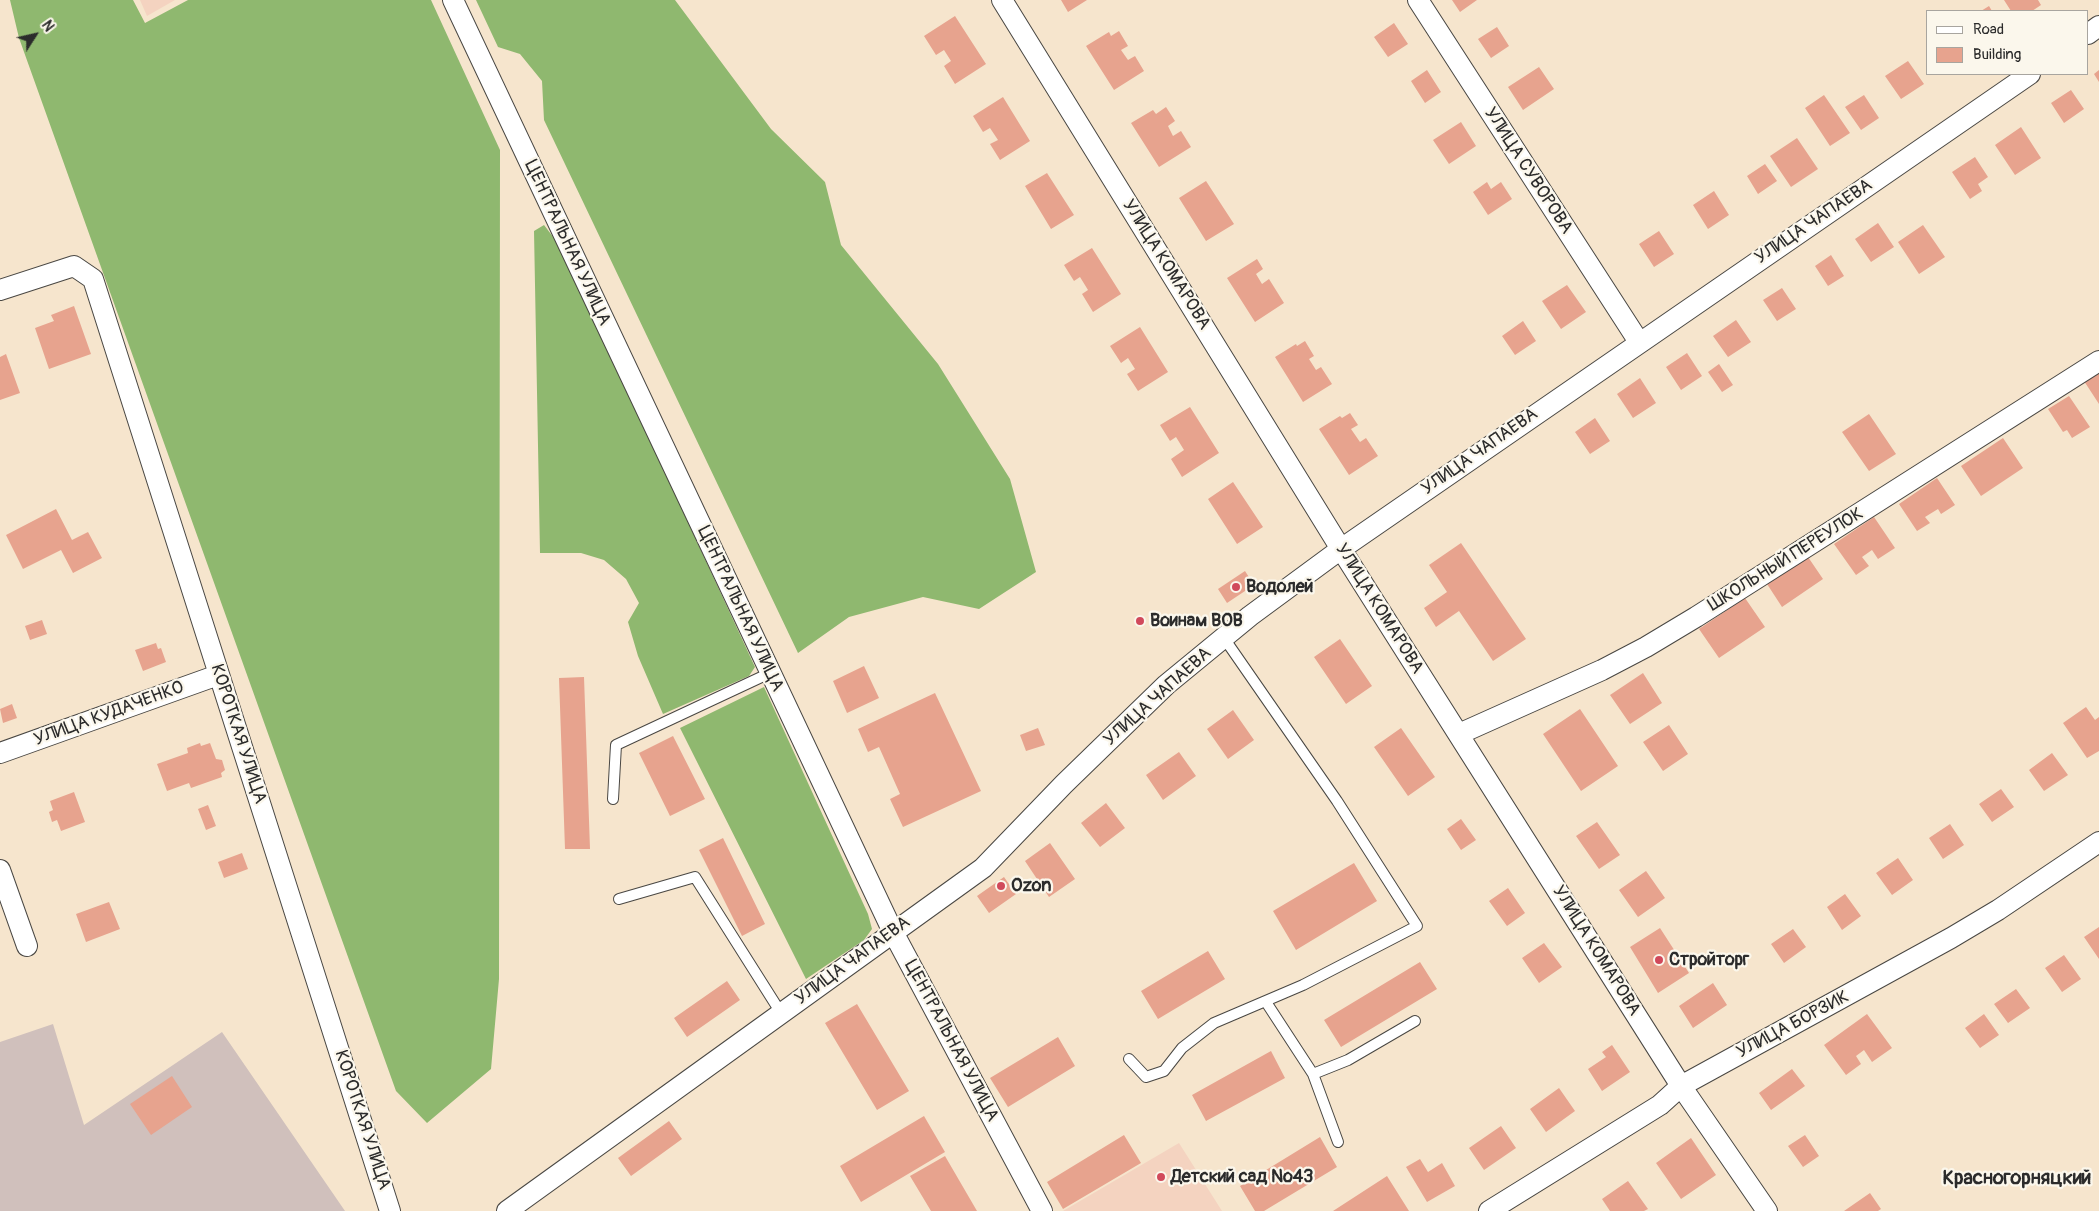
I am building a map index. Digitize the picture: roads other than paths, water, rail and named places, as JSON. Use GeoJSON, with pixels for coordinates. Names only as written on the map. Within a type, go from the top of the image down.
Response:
{"type":"FeatureCollection","features":[{"type":"Feature","properties":{"kind":"street","name":"ЦЕНТРАЛЬНАЯ УЛИЦА"},"geometry":{"type":"LineString","coordinates":[[453,0],[893,932],[1042,1211]]}},
{"type":"Feature","properties":{"kind":"street","name":"УЛИЦА КОМАРОВА"},"geometry":{"type":"LineString","coordinates":[[1002,0],[1341,549],[1681,1086],[1766,1211]]}},
{"type":"Feature","properties":{"kind":"street","name":"УЛИЦА СУВОРОВА"},"geometry":{"type":"LineString","coordinates":[[1418,0],[1639,342]]}},
{"type":"Feature","properties":{"kind":"street","name":"УЛИЦА ЧАПАЕВА"},"geometry":{"type":"LineString","coordinates":[[507,1211],[983,868],[1064,784],[1166,685],[1250,616],[1341,549],[2029,75]]}},
{"type":"Feature","properties":{"kind":"street","name":"КОРОТКАЯ УЛИЦА"},"geometry":{"type":"LineString","coordinates":[[0,290],[74,266],[93,279],[390,1211]]}},
{"type":"Feature","properties":{"kind":"street","name":"ШКОЛЬНЫЙ ПЕРЕУЛОК"},"geometry":{"type":"LineString","coordinates":[[1459,734],[1602,670],[1655,642],[1696,618],[2099,361]]}},
{"type":"Feature","properties":{"kind":"street","name":"УЛИЦА КУДАЧЕНКО"},"geometry":{"type":"LineString","coordinates":[[0,753],[218,675]]}},
{"type":"Feature","properties":{"kind":"street","name":"УЛИЦА БОРЗИК"},"geometry":{"type":"LineString","coordinates":[[1490,1211],[1660,1105],[1681,1086],[1951,938],[1998,910],[2099,842]]}},
{"type":"Feature","properties":{"kind":"street"},"geometry":{"type":"LineString","coordinates":[[0,870],[27,946]]}},
{"type":"Feature","properties":{"kind":"lane"},"geometry":{"type":"LineString","coordinates":[[1129,1059],[1146,1077],[1164,1071],[1182,1048],[1214,1023],[1302,985],[1417,926],[1337,801],[1224,638]]}},
{"type":"Feature","properties":{"kind":"lane"},"geometry":{"type":"LineString","coordinates":[[613,799],[616,745],[770,673]]}},
{"type":"Feature","properties":{"kind":"lane"},"geometry":{"type":"LineString","coordinates":[[620,899],[695,877],[781,1013]]}},
{"type":"Feature","properties":{"kind":"lane"},"geometry":{"type":"LineString","coordinates":[[1266,1002],[1313,1074],[1338,1142]]}},
{"type":"Feature","properties":{"kind":"lane"},"geometry":{"type":"LineString","coordinates":[[1313,1074],[1348,1060],[1414,1021]]}},
{"type":"Feature","properties":{"kind":"place","name":"Водолей"},"geometry":{"type":"Point","coordinates":[1236,587]}},
{"type":"Feature","properties":{"kind":"place","name":"Воинам ВОВ"},"geometry":{"type":"Point","coordinates":[1140,621]}},
{"type":"Feature","properties":{"kind":"place","name":"Ozon"},"geometry":{"type":"Point","coordinates":[1001,886]}},
{"type":"Feature","properties":{"kind":"place","name":"Стройторг"},"geometry":{"type":"Point","coordinates":[1659,960]}},
{"type":"Feature","properties":{"kind":"place","name":"Детский сад №43"},"geometry":{"type":"Point","coordinates":[1161,1177]}},
{"type":"Feature","properties":{"kind":"district","name":"Красногорняцкий"},"geometry":{"type":"Point","coordinates":[2017,1179]}}]}
